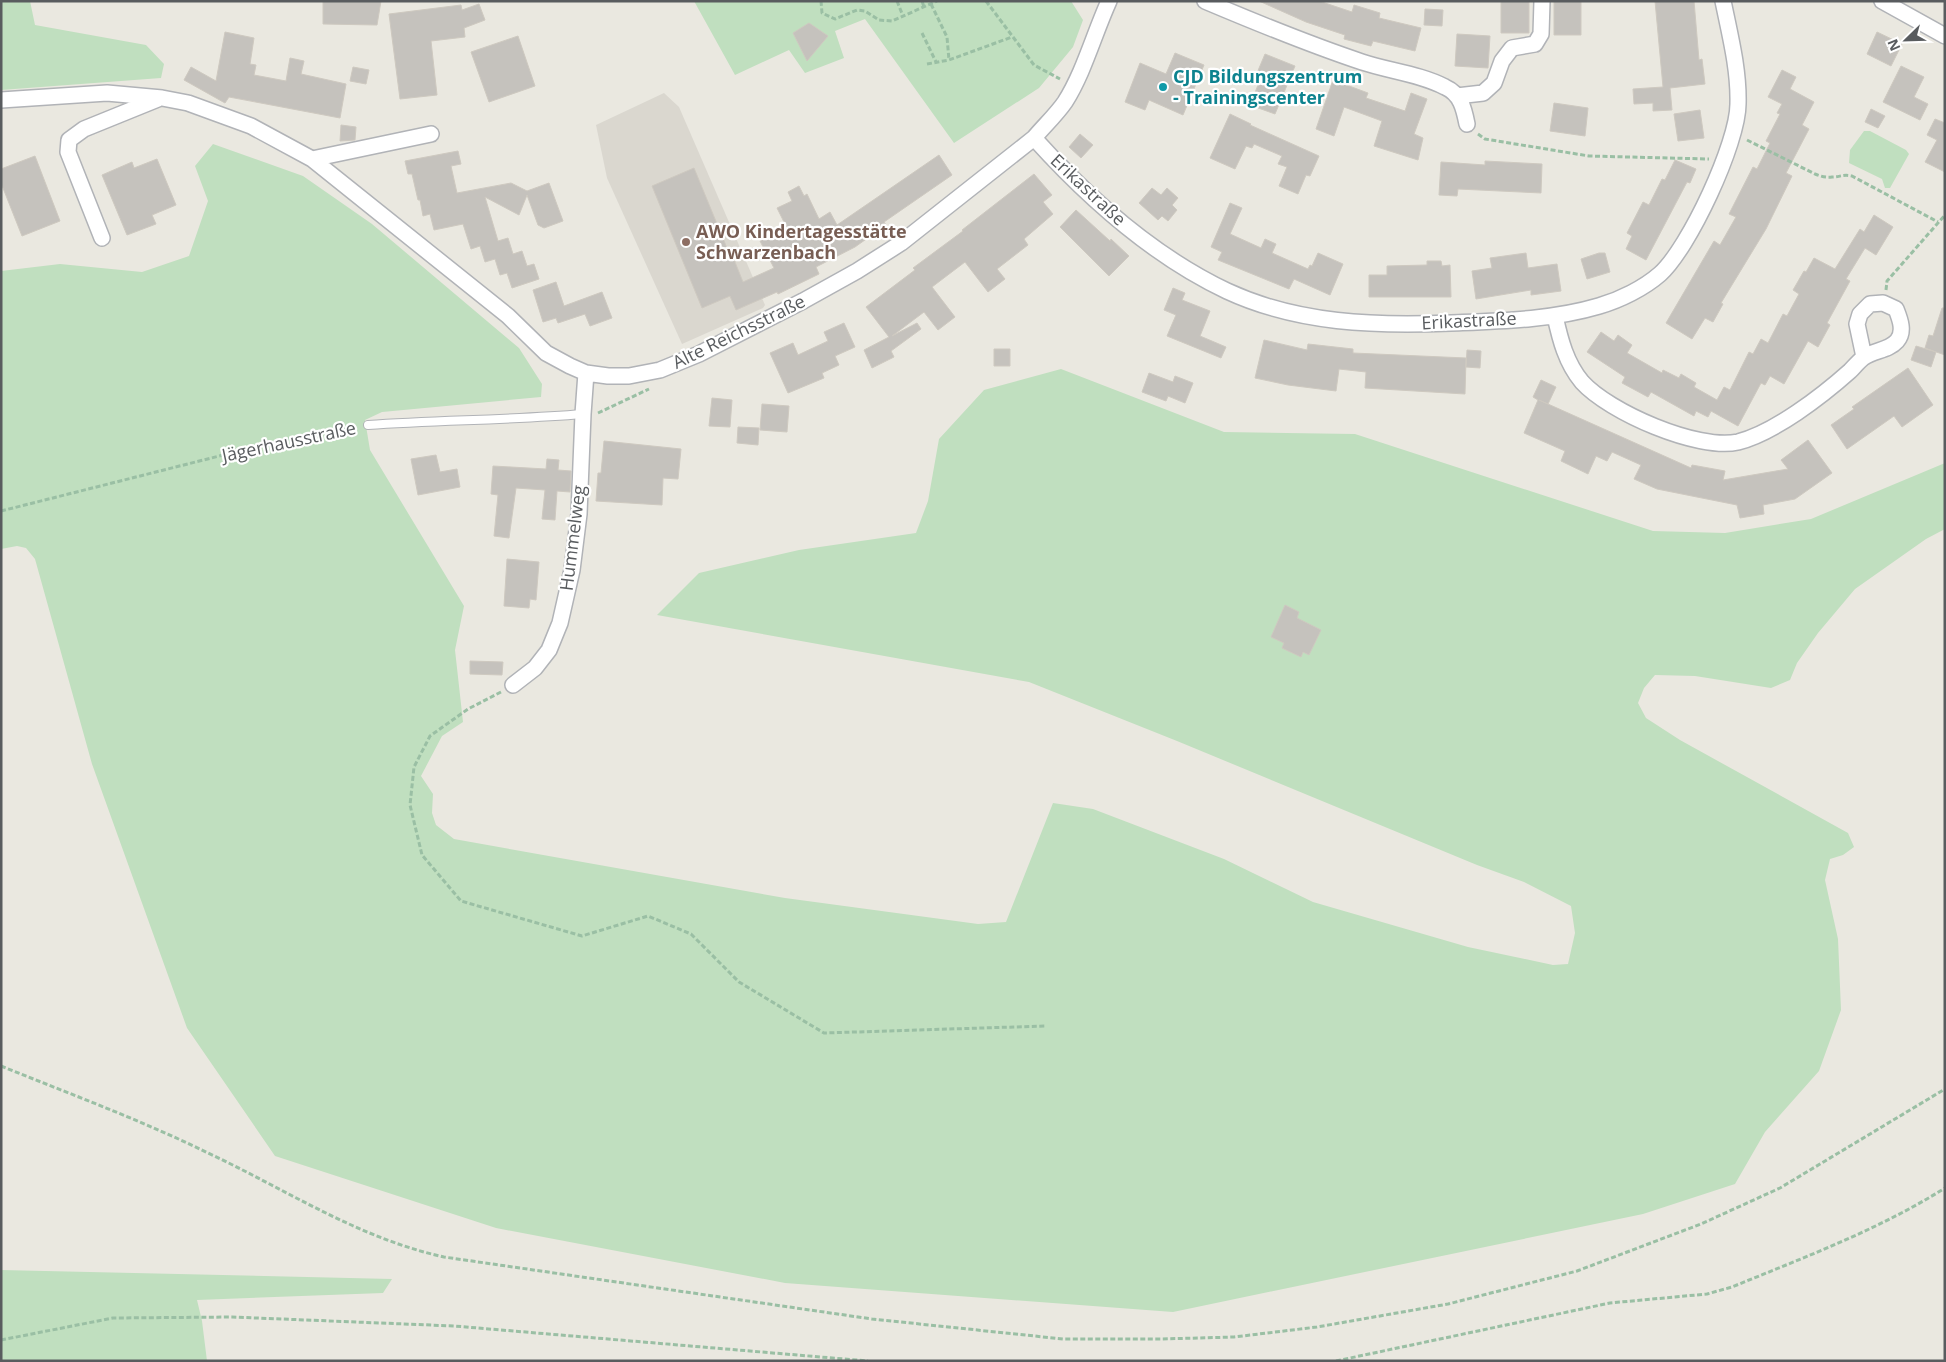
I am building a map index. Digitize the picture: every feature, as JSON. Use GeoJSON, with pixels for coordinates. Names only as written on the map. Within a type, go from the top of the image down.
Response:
{"type":"FeatureCollection","features":[{"type":"Feature","properties":{"kind":"street","name":"Alte Reichsstraße"},"geometry":{"type":"LineString","coordinates":[[1,100],[107,93],[162,98],[188,103],[251,126],[312,159],[508,316],[546,353],[586,373],[630,376],[660,370],[716,345],[803,301],[857,271],[901,243],[1034,138],[1064,103],[1074,86],[1109,1]]}},
{"type":"Feature","properties":{"kind":"street"},"geometry":{"type":"LineString","coordinates":[[1205,1],[1294,38],[1364,63],[1446,87],[1458,96],[1464,106],[1466,124]]}},
{"type":"Feature","properties":{"kind":"street"},"geometry":{"type":"LineString","coordinates":[[1458,96],[1483,93],[1494,83],[1502,61],[1512,48],[1535,44],[1541,34],[1542,1]]}},
{"type":"Feature","properties":{"kind":"street"},"geometry":{"type":"LineString","coordinates":[[1882,1],[1945,36]]}},
{"type":"Feature","properties":{"kind":"street","name":"Erikastraße"},"geometry":{"type":"LineString","coordinates":[[1034,138],[1066,173],[1103,208],[1177,264],[1228,292],[1281,311],[1333,322],[1393,325],[1496,321],[1555,316],[1600,306],[1636,290],[1661,273],[1682,246],[1703,208],[1734,135],[1738,106],[1736,70],[1725,2]]}},
{"type":"Feature","properties":{"kind":"street"},"geometry":{"type":"LineString","coordinates":[[102,238],[68,152],[69,140],[84,129],[162,98]]}},
{"type":"Feature","properties":{"kind":"street"},"geometry":{"type":"LineString","coordinates":[[312,159],[431,134]]}},
{"type":"Feature","properties":{"kind":"street"},"geometry":{"type":"LineString","coordinates":[[1555,316],[1568,359],[1582,381],[1603,401],[1633,417],[1679,435],[1713,443],[1737,442],[1786,420],[1822,394],[1864,357],[1889,347],[1898,340],[1902,324],[1896,309],[1883,303],[1870,304],[1860,314],[1857,324],[1864,357]]}},
{"type":"Feature","properties":{"kind":"street","name":"Hummelweg"},"geometry":{"type":"LineString","coordinates":[[513,686],[535,668],[549,650],[560,623],[572,570],[579,514],[586,373]]}},
{"type":"Feature","properties":{"kind":"lane","name":"Jägerhausstraße"},"geometry":{"type":"LineString","coordinates":[[368,425],[450,420],[525,419],[583,414]]}},
{"type":"Feature","properties":{"kind":"path"},"geometry":{"type":"LineString","coordinates":[[821,1],[822,13],[835,19],[857,10],[865,10],[879,20],[892,21],[937,1]]}},
{"type":"Feature","properties":{"kind":"path"},"geometry":{"type":"LineString","coordinates":[[897,1],[903,16]]}},
{"type":"Feature","properties":{"kind":"path"},"geometry":{"type":"LineString","coordinates":[[922,1],[924,7]]}},
{"type":"Feature","properties":{"kind":"path"},"geometry":{"type":"LineString","coordinates":[[986,1],[1034,64],[1074,86]]}},
{"type":"Feature","properties":{"kind":"path"},"geometry":{"type":"LineString","coordinates":[[931,4],[947,37],[948,60]]}},
{"type":"Feature","properties":{"kind":"path"},"geometry":{"type":"LineString","coordinates":[[922,33],[936,62]]}},
{"type":"Feature","properties":{"kind":"path"},"geometry":{"type":"LineString","coordinates":[[927,64],[948,60],[1012,37]]}},
{"type":"Feature","properties":{"kind":"path"},"geometry":{"type":"LineString","coordinates":[[1466,124],[1485,139],[1589,156],[1724,159]]}},
{"type":"Feature","properties":{"kind":"path"},"geometry":{"type":"LineString","coordinates":[[1734,135],[1753,142],[1815,174],[1825,177],[1844,174],[1852,176],[1938,222]]}},
{"type":"Feature","properties":{"kind":"path"},"geometry":{"type":"LineString","coordinates":[[1883,303],[1887,281],[1945,215]]}},
{"type":"Feature","properties":{"kind":"path"},"geometry":{"type":"LineString","coordinates":[[583,414],[598,413],[652,388],[660,370]]}},
{"type":"Feature","properties":{"kind":"path","name":"Jägerhausstraße"},"geometry":{"type":"LineString","coordinates":[[1,511],[259,446],[320,432],[368,425]]}},
{"type":"Feature","properties":{"kind":"path"},"geometry":{"type":"LineString","coordinates":[[513,686],[468,709],[430,736],[414,766],[410,805],[422,855],[461,901],[582,936],[648,916],[691,934],[739,982],[824,1033],[1045,1026]]}},
{"type":"Feature","properties":{"kind":"path"},"geometry":{"type":"LineString","coordinates":[[1,1066],[207,1152],[260,1178],[339,1221],[382,1240],[416,1251],[444,1257],[872,1319],[1063,1339],[1234,1337],[1317,1328],[1448,1304],[1577,1272],[1701,1224],[1780,1188],[1945,1089]]}},
{"type":"Feature","properties":{"kind":"path"},"geometry":{"type":"LineString","coordinates":[[1336,1361],[1610,1303],[1707,1294],[1732,1287],[1879,1226],[1945,1188]]}},
{"type":"Feature","properties":{"kind":"path"},"geometry":{"type":"LineString","coordinates":[[1,1340],[113,1318],[251,1318],[454,1326],[868,1361]]}},
{"type":"Feature","properties":{"kind":"shaded area","name":"AWO Kindertagesstätte Schwarzenbach"},"geometry":{"type":"Polygon","coordinates":[[[664,93],[679,107],[765,305],[763,308],[682,344],[607,178],[596,125],[664,93]]]}},
{"type":"Feature","properties":{"kind":"green space"},"geometry":{"type":"Polygon","coordinates":[[[1,1],[30,1],[35,25],[146,45],[164,64],[161,78],[1,90],[1,1]]]}},
{"type":"Feature","properties":{"kind":"green space"},"geometry":{"type":"Polygon","coordinates":[[[694,1],[1071,1],[1083,20],[1073,47],[1039,88],[954,143],[865,19],[835,31],[844,58],[805,73],[789,50],[735,75],[694,1]]]}},
{"type":"Feature","properties":{"kind":"green space"},"geometry":{"type":"Polygon","coordinates":[[[1864,131],[1870,131],[1906,150],[1909,154],[1890,188],[1885,188],[1882,179],[1849,163],[1850,150],[1864,131]]]}},
{"type":"Feature","properties":{"kind":"green space"},"geometry":{"type":"Polygon","coordinates":[[[213,144],[303,176],[372,224],[519,348],[542,384],[541,397],[382,412],[365,420],[370,450],[464,606],[455,650],[463,722],[442,736],[421,776],[433,794],[432,813],[436,825],[454,839],[785,898],[978,924],[1006,922],[1053,803],[1093,809],[1224,859],[1313,902],[1468,947],[1553,965],[1568,964],[1575,933],[1571,906],[1524,882],[1477,865],[1029,682],[657,615],[699,573],[799,550],[916,533],[928,501],[939,439],[984,390],[1061,369],[1224,432],[1355,434],[1653,531],[1725,533],[1811,519],[1945,463],[1945,529],[1926,539],[1855,589],[1818,633],[1797,663],[1790,680],[1771,688],[1695,676],[1655,675],[1644,688],[1638,703],[1646,718],[1680,740],[1848,833],[1854,847],[1843,855],[1830,859],[1825,880],[1838,939],[1841,1010],[1819,1071],[1765,1132],[1735,1184],[1643,1214],[1173,1312],[785,1283],[496,1228],[275,1156],[187,1028],[92,764],[35,559],[26,548],[17,546],[1,549],[1,271],[60,264],[142,272],[189,256],[208,201],[195,166],[213,144]]]}},
{"type":"Feature","properties":{"kind":"green space"},"geometry":{"type":"Polygon","coordinates":[[[1,1270],[392,1279],[383,1293],[197,1300],[202,1321],[207,1361],[1,1361],[1,1270]]]}},
{"type":"Feature","properties":{"kind":"building"},"geometry":{"type":"Polygon","coordinates":[[[323,1],[381,1],[377,25],[323,24],[323,1]]]}},
{"type":"Feature","properties":{"kind":"building"},"geometry":{"type":"Polygon","coordinates":[[[1259,1],[1319,1],[1352,12],[1354,5],[1380,13],[1379,18],[1421,28],[1415,51],[1373,41],[1371,46],[1344,39],[1345,35],[1306,22],[1259,1]]]}},
{"type":"Feature","properties":{"kind":"building"},"geometry":{"type":"Polygon","coordinates":[[[1501,1],[1529,1],[1529,33],[1501,33],[1501,1]]]}},
{"type":"Feature","properties":{"kind":"building"},"geometry":{"type":"Polygon","coordinates":[[[1554,1],[1581,1],[1581,35],[1554,35],[1554,1]]]}},
{"type":"Feature","properties":{"kind":"building"},"geometry":{"type":"Polygon","coordinates":[[[1655,1],[1694,1],[1699,60],[1702,59],[1705,84],[1670,88],[1672,110],[1653,111],[1653,103],[1634,104],[1633,89],[1663,87],[1655,1]]]}},
{"type":"Feature","properties":{"kind":"building"},"geometry":{"type":"Polygon","coordinates":[[[479,4],[485,20],[464,28],[465,37],[431,41],[437,95],[400,99],[389,14],[461,5],[462,10],[479,4]]]}},
{"type":"Feature","properties":{"kind":"building"},"geometry":{"type":"Polygon","coordinates":[[[1425,9],[1443,10],[1442,26],[1424,25],[1425,9]]]}},
{"type":"Feature","properties":{"kind":"building"},"geometry":{"type":"Polygon","coordinates":[[[809,23],[828,36],[807,61],[793,33],[809,23]]]}},
{"type":"Feature","properties":{"kind":"building"},"geometry":{"type":"Polygon","coordinates":[[[225,32],[254,38],[250,64],[256,65],[254,75],[286,81],[290,58],[304,61],[301,74],[346,84],[340,118],[229,97],[225,103],[184,80],[191,67],[216,81],[225,32]]]}},
{"type":"Feature","properties":{"kind":"building"},"geometry":{"type":"Polygon","coordinates":[[[1877,32],[1902,44],[1891,66],[1867,54],[1877,32]]]}},
{"type":"Feature","properties":{"kind":"building"},"geometry":{"type":"Polygon","coordinates":[[[1457,34],[1490,36],[1488,68],[1455,66],[1457,34]]]}},
{"type":"Feature","properties":{"kind":"building"},"geometry":{"type":"Polygon","coordinates":[[[518,36],[535,86],[489,102],[471,52],[518,36]]]}},
{"type":"Feature","properties":{"kind":"building","name":"CJD Bildungszentrum - Trainingscenter"},"geometry":{"type":"Polygon","coordinates":[[[1175,53],[1204,65],[1183,115],[1149,100],[1145,110],[1125,102],[1140,63],[1166,74],[1175,53]]]}},
{"type":"Feature","properties":{"kind":"building"},"geometry":{"type":"Polygon","coordinates":[[[1265,54],[1295,66],[1275,114],[1250,105],[1262,75],[1257,73],[1265,54]]]}},
{"type":"Feature","properties":{"kind":"building"},"geometry":{"type":"Polygon","coordinates":[[[1901,66],[1924,77],[1914,97],[1928,104],[1920,120],[1883,102],[1901,66]]]}},
{"type":"Feature","properties":{"kind":"building"},"geometry":{"type":"Polygon","coordinates":[[[353,67],[369,70],[366,84],[350,81],[353,67]]]}},
{"type":"Feature","properties":{"kind":"building"},"geometry":{"type":"Polygon","coordinates":[[[1782,70],[1796,77],[1790,89],[1814,102],[1802,125],[1809,129],[1786,173],[1792,176],[1766,229],[1721,303],[1723,304],[1713,322],[1705,318],[1692,339],[1666,323],[1714,241],[1720,245],[1736,217],[1729,214],[1753,167],[1757,169],[1770,143],[1766,141],[1780,114],[1777,113],[1782,104],[1768,97],[1782,70]]]}},
{"type":"Feature","properties":{"kind":"building"},"geometry":{"type":"Polygon","coordinates":[[[1333,80],[1368,93],[1366,98],[1405,111],[1411,93],[1427,99],[1414,134],[1423,138],[1418,160],[1374,146],[1382,121],[1344,107],[1334,136],[1316,129],[1333,80]]]}},
{"type":"Feature","properties":{"kind":"building"},"geometry":{"type":"Polygon","coordinates":[[[1554,103],[1588,108],[1585,136],[1550,131],[1554,103]]]}},
{"type":"Feature","properties":{"kind":"building"},"geometry":{"type":"Polygon","coordinates":[[[1871,109],[1885,116],[1878,128],[1865,122],[1871,109]]]}},
{"type":"Feature","properties":{"kind":"building"},"geometry":{"type":"Polygon","coordinates":[[[1700,110],[1704,138],[1678,141],[1674,114],[1700,110]]]}},
{"type":"Feature","properties":{"kind":"building"},"geometry":{"type":"Polygon","coordinates":[[[1230,114],[1319,156],[1310,176],[1306,175],[1298,194],[1279,186],[1287,167],[1278,164],[1282,156],[1254,144],[1252,148],[1246,146],[1235,169],[1210,158],[1230,114]]]}},
{"type":"Feature","properties":{"kind":"building"},"geometry":{"type":"Polygon","coordinates":[[[1935,119],[1945,123],[1945,172],[1925,162],[1937,140],[1927,135],[1935,119]]]}},
{"type":"Feature","properties":{"kind":"building"},"geometry":{"type":"Polygon","coordinates":[[[341,125],[356,127],[355,140],[340,141],[341,125]]]}},
{"type":"Feature","properties":{"kind":"building"},"geometry":{"type":"Polygon","coordinates":[[[1080,134],[1093,145],[1081,158],[1069,147],[1080,134]]]}},
{"type":"Feature","properties":{"kind":"building"},"geometry":{"type":"Polygon","coordinates":[[[458,151],[461,164],[451,166],[457,193],[511,183],[527,191],[549,183],[563,221],[544,228],[538,225],[527,195],[519,215],[485,197],[498,241],[508,238],[513,254],[522,251],[527,266],[534,264],[539,279],[512,288],[507,273],[500,275],[495,259],[485,262],[480,246],[471,249],[463,224],[434,230],[430,214],[423,216],[412,174],[408,174],[405,161],[458,151]]]}},
{"type":"Feature","properties":{"kind":"building"},"geometry":{"type":"Polygon","coordinates":[[[939,155],[952,175],[884,222],[886,225],[855,247],[816,267],[819,274],[778,294],[777,292],[736,310],[730,296],[702,308],[652,186],[694,168],[743,282],[774,268],[760,241],[787,228],[777,208],[792,201],[788,192],[799,186],[804,196],[807,194],[819,219],[830,212],[837,225],[939,155]]]}},
{"type":"Feature","properties":{"kind":"building"},"geometry":{"type":"Polygon","coordinates":[[[35,156],[60,221],[22,236],[1,183],[1,169],[35,156]]]}},
{"type":"Feature","properties":{"kind":"building"},"geometry":{"type":"Polygon","coordinates":[[[157,159],[176,205],[152,215],[156,224],[127,235],[102,175],[132,162],[134,168],[157,159]]]}},
{"type":"Feature","properties":{"kind":"building"},"geometry":{"type":"Polygon","coordinates":[[[1675,160],[1696,169],[1690,183],[1687,182],[1646,260],[1626,249],[1632,236],[1627,233],[1643,202],[1649,205],[1662,179],[1665,180],[1675,160]]]}},
{"type":"Feature","properties":{"kind":"building"},"geometry":{"type":"Polygon","coordinates":[[[1485,161],[1542,164],[1541,193],[1458,189],[1457,196],[1439,195],[1441,162],[1485,165],[1485,161]]]}},
{"type":"Feature","properties":{"kind":"building"},"geometry":{"type":"Polygon","coordinates":[[[1034,174],[1052,195],[1043,202],[1053,214],[1024,239],[1028,245],[997,269],[1005,279],[988,292],[965,262],[932,287],[955,317],[938,330],[924,312],[892,336],[917,323],[921,329],[891,351],[894,357],[872,368],[864,350],[889,337],[866,307],[1034,174]]]}},
{"type":"Feature","properties":{"kind":"building"},"geometry":{"type":"Polygon","coordinates":[[[1152,188],[1161,195],[1167,188],[1178,198],[1172,205],[1177,210],[1168,221],[1162,216],[1158,220],[1139,203],[1152,188]]]}},
{"type":"Feature","properties":{"kind":"building"},"geometry":{"type":"Polygon","coordinates":[[[1230,203],[1242,208],[1230,234],[1261,248],[1265,239],[1276,244],[1272,253],[1308,269],[1310,265],[1312,266],[1318,253],[1343,264],[1330,295],[1294,279],[1289,289],[1218,260],[1222,252],[1211,247],[1230,203]]]}},
{"type":"Feature","properties":{"kind":"building"},"geometry":{"type":"Polygon","coordinates":[[[1076,210],[1129,256],[1109,276],[1060,227],[1076,210]]]}},
{"type":"Feature","properties":{"kind":"building"},"geometry":{"type":"Polygon","coordinates":[[[1874,215],[1893,227],[1876,255],[1865,248],[1846,279],[1850,281],[1827,323],[1830,325],[1818,347],[1808,341],[1784,384],[1770,376],[1765,385],[1761,383],[1738,426],[1711,411],[1708,417],[1696,411],[1694,416],[1651,392],[1648,397],[1622,383],[1625,377],[1587,352],[1601,332],[1614,341],[1618,335],[1632,345],[1627,353],[1662,373],[1663,370],[1679,378],[1681,374],[1696,383],[1694,387],[1717,400],[1724,387],[1730,390],[1749,352],[1753,354],[1761,339],[1768,343],[1783,314],[1787,316],[1799,294],[1793,290],[1814,258],[1835,269],[1860,229],[1864,232],[1874,215]]]}},
{"type":"Feature","properties":{"kind":"building"},"geometry":{"type":"Polygon","coordinates":[[[1526,253],[1528,268],[1557,264],[1561,291],[1531,295],[1531,290],[1476,299],[1472,271],[1492,268],[1490,258],[1526,253]]]}},
{"type":"Feature","properties":{"kind":"building"},"geometry":{"type":"Polygon","coordinates":[[[1605,253],[1610,272],[1587,279],[1581,259],[1605,253]]]}},
{"type":"Feature","properties":{"kind":"building"},"geometry":{"type":"Polygon","coordinates":[[[1427,261],[1441,261],[1442,266],[1450,265],[1451,297],[1369,297],[1369,275],[1387,275],[1387,266],[1427,265],[1427,261]]]}},
{"type":"Feature","properties":{"kind":"building"},"geometry":{"type":"Polygon","coordinates":[[[556,282],[564,306],[602,292],[612,318],[590,326],[585,314],[558,323],[556,318],[543,322],[533,290],[556,282]]]}},
{"type":"Feature","properties":{"kind":"building"},"geometry":{"type":"Polygon","coordinates":[[[1173,288],[1185,293],[1182,300],[1210,311],[1200,336],[1226,347],[1221,358],[1167,336],[1176,315],[1164,310],[1173,288]]]}},
{"type":"Feature","properties":{"kind":"building"},"geometry":{"type":"Polygon","coordinates":[[[1942,308],[1945,308],[1945,355],[1925,348],[1929,335],[1933,336],[1942,308]]]}},
{"type":"Feature","properties":{"kind":"building"},"geometry":{"type":"Polygon","coordinates":[[[844,323],[855,347],[835,356],[839,365],[822,373],[824,378],[788,393],[770,353],[793,343],[798,355],[828,341],[824,332],[844,323]]]}},
{"type":"Feature","properties":{"kind":"building"},"geometry":{"type":"Polygon","coordinates":[[[1264,340],[1307,350],[1308,344],[1353,349],[1353,353],[1466,358],[1465,394],[1365,388],[1366,372],[1339,369],[1336,391],[1288,385],[1255,378],[1264,340]]]}},
{"type":"Feature","properties":{"kind":"building"},"geometry":{"type":"Polygon","coordinates":[[[1916,346],[1936,352],[1931,367],[1911,360],[1916,346]]]}},
{"type":"Feature","properties":{"kind":"building"},"geometry":{"type":"Polygon","coordinates":[[[994,349],[1010,349],[1010,366],[994,366],[994,349]]]}},
{"type":"Feature","properties":{"kind":"building"},"geometry":{"type":"Polygon","coordinates":[[[1467,350],[1481,351],[1480,368],[1466,367],[1467,350]]]}},
{"type":"Feature","properties":{"kind":"building"},"geometry":{"type":"Polygon","coordinates":[[[1908,368],[1933,405],[1902,427],[1894,416],[1847,449],[1831,425],[1854,409],[1852,407],[1908,368]]]}},
{"type":"Feature","properties":{"kind":"building"},"geometry":{"type":"Polygon","coordinates":[[[1149,373],[1173,382],[1175,376],[1193,383],[1185,403],[1168,396],[1166,401],[1142,392],[1149,373]]]}},
{"type":"Feature","properties":{"kind":"building"},"geometry":{"type":"Polygon","coordinates":[[[1541,380],[1556,387],[1548,404],[1539,400],[1691,468],[1692,465],[1725,471],[1723,480],[1788,469],[1781,460],[1808,440],[1832,473],[1795,499],[1763,505],[1764,514],[1740,518],[1737,505],[1657,489],[1634,479],[1641,465],[1612,452],[1607,461],[1596,456],[1588,474],[1561,461],[1565,451],[1524,433],[1538,400],[1533,397],[1541,380]]]}},
{"type":"Feature","properties":{"kind":"building"},"geometry":{"type":"Polygon","coordinates":[[[712,398],[732,400],[730,427],[709,426],[712,398]]]}},
{"type":"Feature","properties":{"kind":"building"},"geometry":{"type":"Polygon","coordinates":[[[762,404],[789,406],[787,432],[760,430],[762,404]]]}},
{"type":"Feature","properties":{"kind":"building"},"geometry":{"type":"Polygon","coordinates":[[[738,427],[759,428],[758,445],[737,443],[738,427]]]}},
{"type":"Feature","properties":{"kind":"building"},"geometry":{"type":"Polygon","coordinates":[[[604,441],[681,449],[678,479],[663,478],[662,505],[596,501],[598,473],[601,473],[604,441]]]}},
{"type":"Feature","properties":{"kind":"building"},"geometry":{"type":"Polygon","coordinates":[[[436,455],[440,472],[457,469],[460,487],[418,495],[411,459],[436,455]]]}},
{"type":"Feature","properties":{"kind":"building"},"geometry":{"type":"Polygon","coordinates":[[[547,459],[559,460],[558,470],[571,471],[570,492],[557,491],[555,520],[542,519],[545,490],[516,488],[509,538],[494,536],[498,495],[491,494],[493,466],[546,469],[547,459]]]}},
{"type":"Feature","properties":{"kind":"building"},"geometry":{"type":"Polygon","coordinates":[[[507,559],[539,562],[536,600],[530,599],[529,608],[504,606],[507,559]]]}},
{"type":"Feature","properties":{"kind":"building"},"geometry":{"type":"Polygon","coordinates":[[[1285,605],[1299,612],[1297,618],[1321,630],[1309,655],[1303,652],[1301,657],[1282,648],[1284,643],[1271,637],[1285,605]]]}},
{"type":"Feature","properties":{"kind":"building"},"geometry":{"type":"Polygon","coordinates":[[[470,661],[503,662],[502,675],[470,674],[470,661]]]}},
{"type":"Feature","properties":{"kind":"place","name":"CJD Bildungszentrum - Trainingscenter"},"geometry":{"type":"Point","coordinates":[1163,87]}},
{"type":"Feature","properties":{"kind":"place","name":"AWO Kindertagesstätte Schwarzenbach"},"geometry":{"type":"Point","coordinates":[686,242]}}]}
